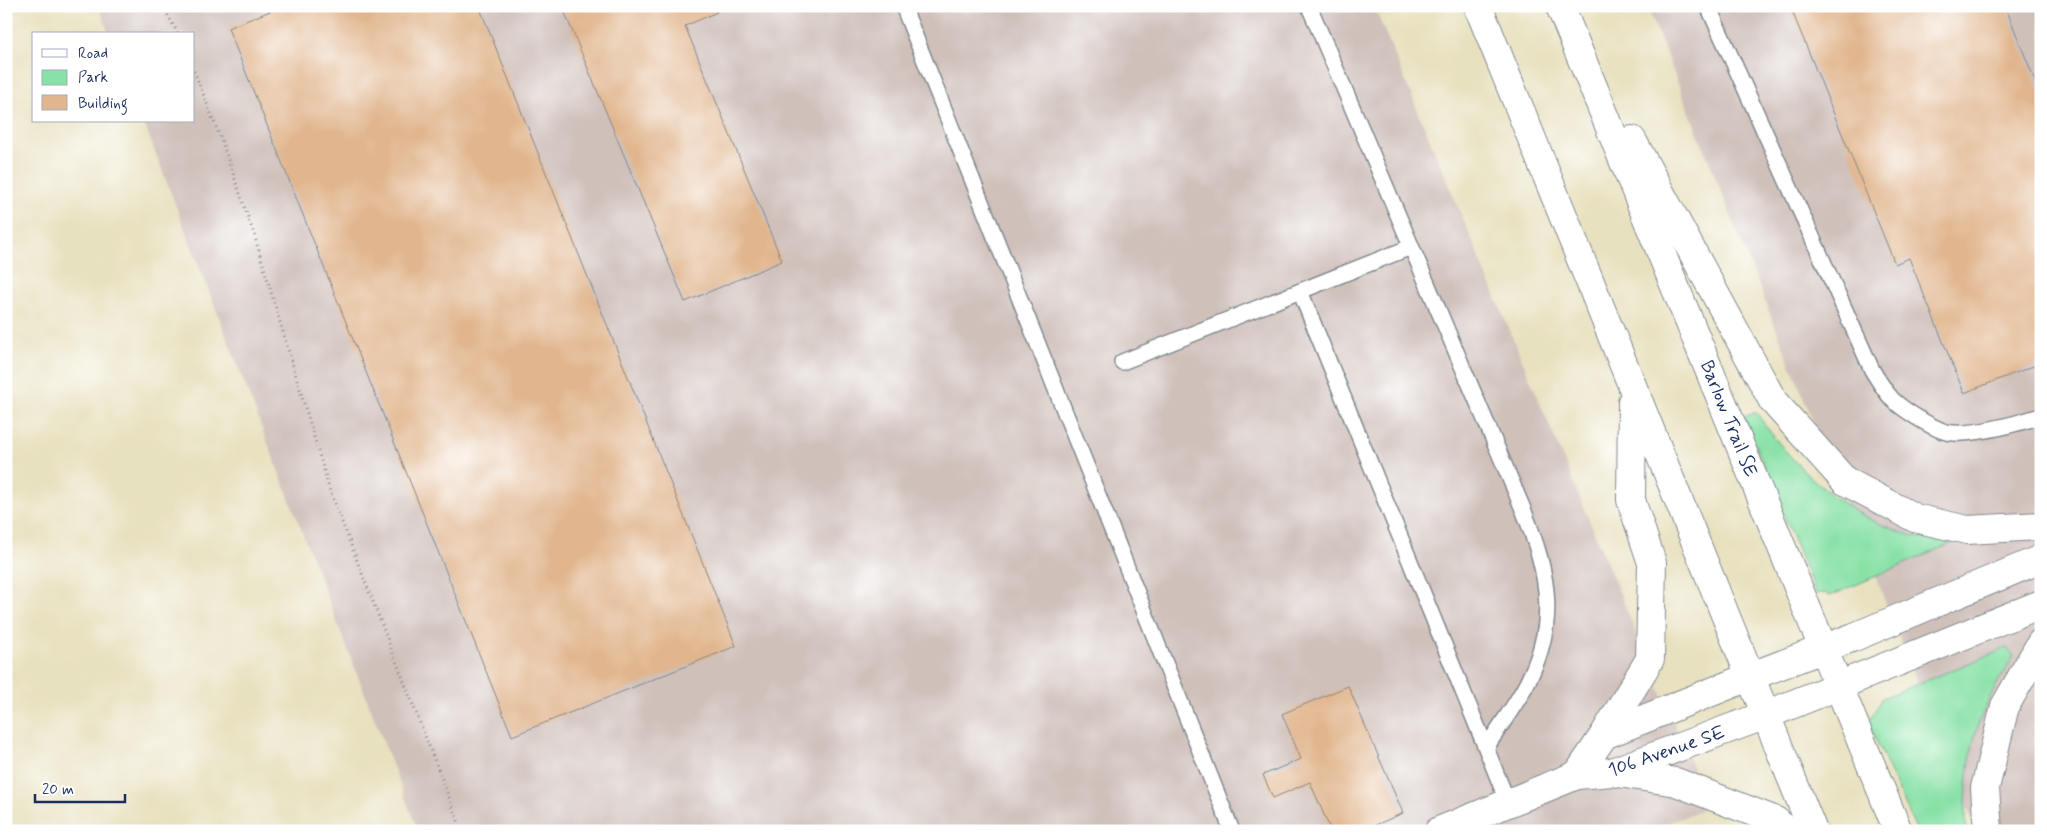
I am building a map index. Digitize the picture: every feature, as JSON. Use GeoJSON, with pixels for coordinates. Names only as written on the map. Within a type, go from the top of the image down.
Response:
{"type":"FeatureCollection","features":[{"type":"Feature","properties":{"kind":"main road"},"geometry":{"type":"LineString","coordinates":[[1478,6],[1813,831]]}},
{"type":"Feature","properties":{"kind":"main road"},"geometry":{"type":"LineString","coordinates":[[1562,10],[1773,400],[1845,481],[1914,518],[1967,530],[2041,526]]}},
{"type":"Feature","properties":{"kind":"main road","name":"Barlow Trail SE"},"geometry":{"type":"LineString","coordinates":[[1562,10],[1898,831]]}},
{"type":"Feature","properties":{"kind":"main road"},"geometry":{"type":"LineString","coordinates":[[1604,735],[1650,659],[1652,563],[1632,500],[1632,388]]}},
{"type":"Feature","properties":{"kind":"main road","name":"106 Avenue SE"},"geometry":{"type":"LineString","coordinates":[[1577,775],[1604,735],[2041,559]]}},
{"type":"Feature","properties":{"kind":"main road","name":"106 Avenue SE"},"geometry":{"type":"LineString","coordinates":[[1577,775],[1612,772],[1766,715],[2041,604]]}},
{"type":"Feature","properties":{"kind":"main road"},"geometry":{"type":"LineString","coordinates":[[1988,831],[1985,788],[2005,706],[2041,643]]}},
{"type":"Feature","properties":{"kind":"main road"},"geometry":{"type":"LineString","coordinates":[[1612,772],[1676,782],[1776,821],[1787,831]]}},
{"type":"Feature","properties":{"kind":"main road"},"geometry":{"type":"LineString","coordinates":[[1439,831],[1577,775]]}},
{"type":"Feature","properties":{"kind":"lane"},"geometry":{"type":"LineString","coordinates":[[904,6],[1232,831]]}},
{"type":"Feature","properties":{"kind":"lane"},"geometry":{"type":"LineString","coordinates":[[1309,6],[1529,525],[1545,575],[1548,604],[1545,634],[1540,649],[1522,693],[1486,748]]}},
{"type":"Feature","properties":{"kind":"lane"},"geometry":{"type":"LineString","coordinates":[[1708,6],[1872,370],[1892,400],[1945,432],[1975,432],[2010,426],[2041,416]]}},
{"type":"Feature","properties":{"kind":"lane"},"geometry":{"type":"LineString","coordinates":[[1122,362],[1412,247]]}},
{"type":"Feature","properties":{"kind":"lane"},"geometry":{"type":"LineString","coordinates":[[1300,291],[1508,803]]}},
{"type":"Feature","properties":{"kind":"path"},"geometry":{"type":"LineString","coordinates":[[164,6],[177,32]]}},
{"type":"Feature","properties":{"kind":"path"},"geometry":{"type":"LineString","coordinates":[[195,74],[222,142],[254,234],[330,491],[462,831]]}},
{"type":"Feature","properties":{"kind":"shaded area"},"geometry":{"type":"Polygon","coordinates":[[[99,6],[1374,6],[1709,807],[1648,831],[418,831],[143,122],[195,122],[195,32],[108,32],[99,6]]]}},
{"type":"Feature","properties":{"kind":"shaded area"},"geometry":{"type":"Polygon","coordinates":[[[1647,6],[2041,6],[2041,831],[1977,831],[1647,6]]]}},
{"type":"Feature","properties":{"kind":"green space"},"geometry":{"type":"Polygon","coordinates":[[[1756,412],[1794,461],[1840,501],[1865,517],[1893,529],[1922,538],[1953,543],[1830,596],[1825,593],[1816,594],[1744,417],[1756,412]]]}},
{"type":"Feature","properties":{"kind":"green space"},"geometry":{"type":"Polygon","coordinates":[[[2007,648],[2014,656],[1987,703],[1974,739],[1967,785],[1966,831],[1917,831],[1867,720],[1872,717],[1882,698],[2007,648]]]}},
{"type":"Feature","properties":{"kind":"building"},"geometry":{"type":"Polygon","coordinates":[[[283,6],[479,6],[736,646],[512,736],[228,28],[283,6]]]}},
{"type":"Feature","properties":{"kind":"building"},"geometry":{"type":"Polygon","coordinates":[[[562,6],[714,6],[717,12],[685,26],[782,261],[685,302],[562,6]]]}},
{"type":"Feature","properties":{"kind":"building"},"geometry":{"type":"Polygon","coordinates":[[[1790,6],[2005,6],[2041,96],[2041,363],[1964,393],[1909,258],[1895,264],[1790,6]]]}},
{"type":"Feature","properties":{"kind":"building"},"geometry":{"type":"Polygon","coordinates":[[[1348,686],[1403,813],[1362,831],[1331,831],[1310,782],[1273,798],[1263,775],[1301,759],[1282,714],[1348,686]]]}}]}
